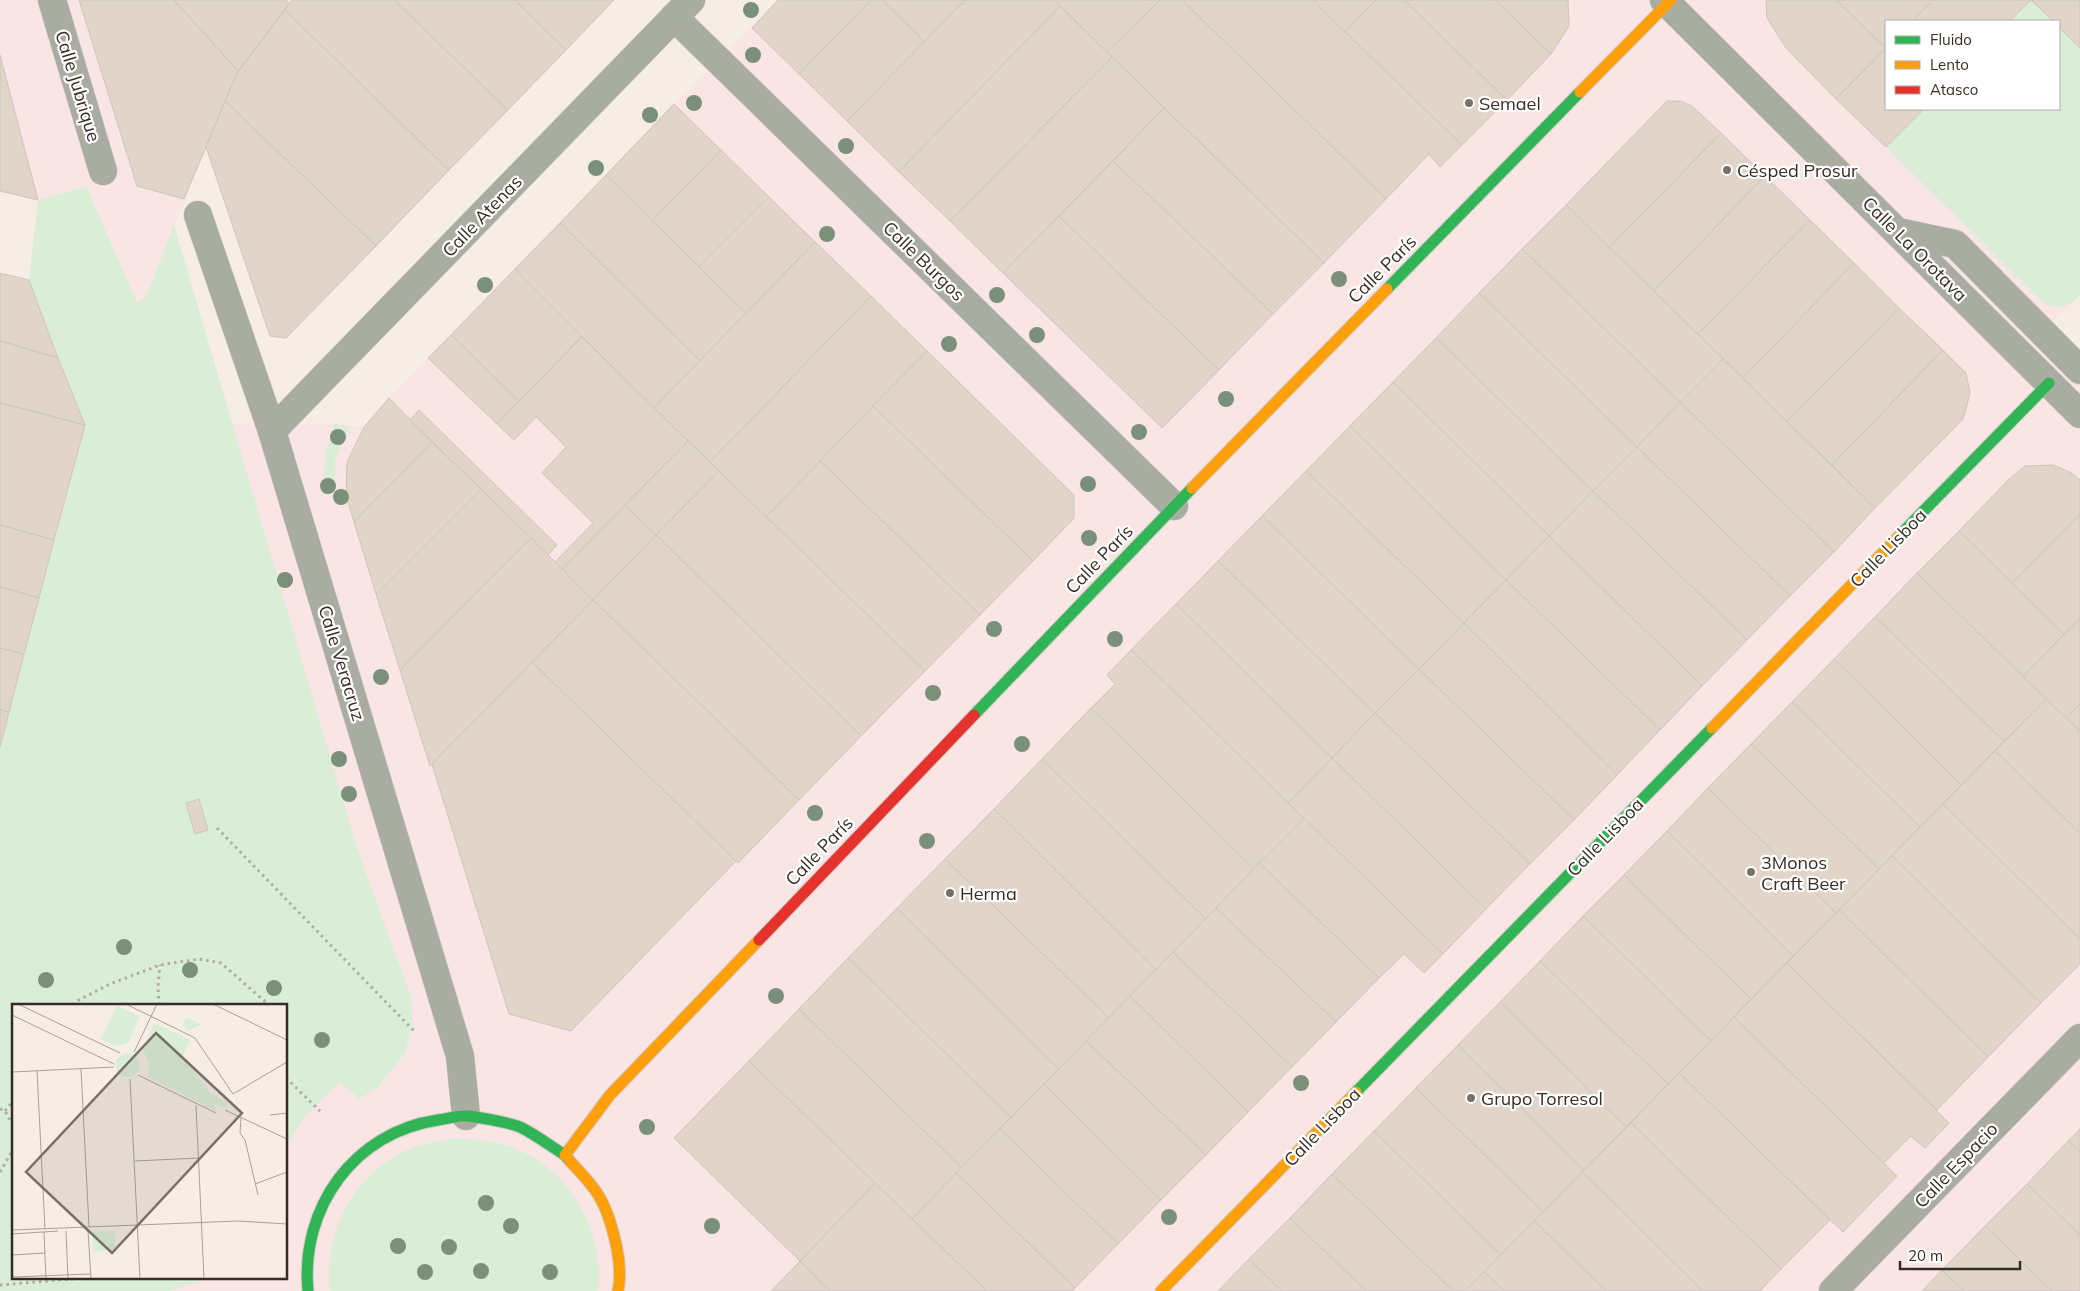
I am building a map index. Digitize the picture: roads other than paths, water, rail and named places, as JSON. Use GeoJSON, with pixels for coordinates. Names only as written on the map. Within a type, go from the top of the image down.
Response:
{"type":"FeatureCollection","features":[{"type":"Feature","properties":{"kind":"main road","name":"Calle París"},"geometry":{"type":"LineString","coordinates":[[565,1154],[610,1095],[1174,506],[1668,1]]}},
{"type":"Feature","properties":{"kind":"main road","name":"Calle Lisboa"},"geometry":{"type":"LineString","coordinates":[[1161,1291],[2049,383]]}},
{"type":"Feature","properties":{"kind":"main road"},"geometry":{"type":"LineString","coordinates":[[308,1291],[306,1270],[314,1222],[337,1178],[373,1144],[418,1122],[466,1116],[519,1127],[565,1154],[596,1191],[615,1235],[620,1282],[618,1291]]}},
{"type":"Feature","properties":{"kind":"street","name":"Calle Jubrique"},"geometry":{"type":"LineString","coordinates":[[52,0],[103,171]]}},
{"type":"Feature","properties":{"kind":"street","name":"Calle La Orotava"},"geometry":{"type":"LineString","coordinates":[[1668,1],[2080,414]]}},
{"type":"Feature","properties":{"kind":"street","name":"Calle Burgos"},"geometry":{"type":"LineString","coordinates":[[683,9],[1174,506]]}},
{"type":"Feature","properties":{"kind":"street","name":"Calle Atenas"},"geometry":{"type":"LineString","coordinates":[[272,432],[683,9]]}},
{"type":"Feature","properties":{"kind":"street","name":"Calle Veracruz"},"geometry":{"type":"LineString","coordinates":[[198,215],[272,432],[460,1056],[466,1116]]}},
{"type":"Feature","properties":{"kind":"street"},"geometry":{"type":"LineString","coordinates":[[1898,232],[1955,244],[2078,364]]}},
{"type":"Feature","properties":{"kind":"street","name":"Calle Espacio"},"geometry":{"type":"LineString","coordinates":[[1833,1291],[2080,1038]]}},
{"type":"Feature","properties":{"kind":"place","name":"Semael"},"geometry":{"type":"Point","coordinates":[1469,103]}},
{"type":"Feature","properties":{"kind":"place","name":"Césped Prosur"},"geometry":{"type":"Point","coordinates":[1727,170]}},
{"type":"Feature","properties":{"kind":"place","name":"3Monos Craft Beer"},"geometry":{"type":"Point","coordinates":[1751,872]}},
{"type":"Feature","properties":{"kind":"place","name":"Herma"},"geometry":{"type":"Point","coordinates":[950,893]}},
{"type":"Feature","properties":{"kind":"place","name":"Grupo Torresol"},"geometry":{"type":"Point","coordinates":[1471,1098]}}]}
